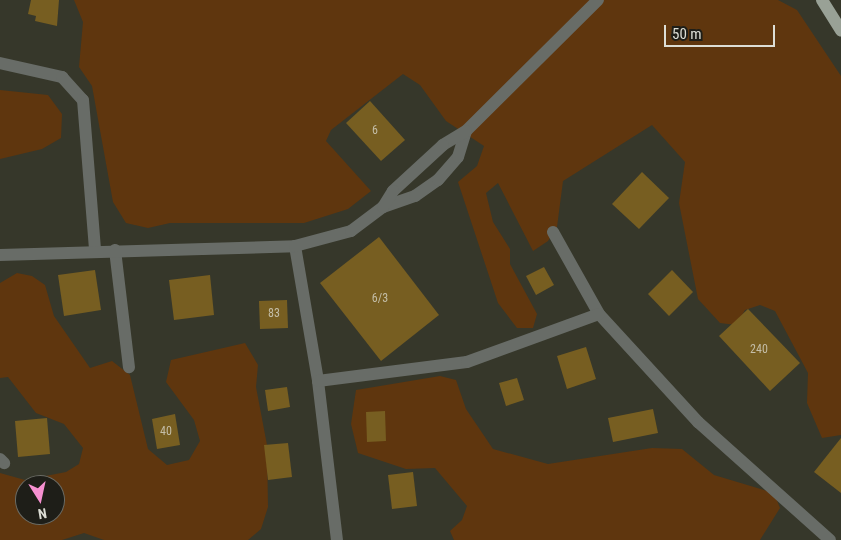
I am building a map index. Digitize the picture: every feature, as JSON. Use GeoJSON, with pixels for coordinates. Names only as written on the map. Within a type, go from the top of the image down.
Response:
{"type":"FeatureCollection","features":[{"type":"Feature","properties":{"kind":"main road"},"geometry":{"type":"LineString","coordinates":[[822,0],[841,31]]}},
{"type":"Feature","properties":{"kind":"street"},"geometry":{"type":"LineString","coordinates":[[384,207],[392,191],[443,145],[466,131],[598,0]]}},
{"type":"Feature","properties":{"kind":"street"},"geometry":{"type":"LineString","coordinates":[[0,63],[62,77],[83,100],[95,250]]}},
{"type":"Feature","properties":{"kind":"street"},"geometry":{"type":"LineString","coordinates":[[0,255],[95,250],[295,246],[351,231],[384,207],[415,196],[438,180],[458,157],[466,131]]}},
{"type":"Feature","properties":{"kind":"street"},"geometry":{"type":"LineString","coordinates":[[553,232],[599,314],[698,422],[830,540]]}},
{"type":"Feature","properties":{"kind":"street"},"geometry":{"type":"LineString","coordinates":[[295,246],[318,381],[337,540]]}},
{"type":"Feature","properties":{"kind":"street"},"geometry":{"type":"LineString","coordinates":[[115,250],[129,367]]}},
{"type":"Feature","properties":{"kind":"street"},"geometry":{"type":"LineString","coordinates":[[318,381],[467,362],[599,314]]}},
{"type":"Feature","properties":{"kind":"shaded area"},"geometry":{"type":"Polygon","coordinates":[[[74,0],[778,0],[797,10],[841,76],[841,435],[822,438],[807,403],[808,373],[775,311],[760,305],[745,310],[736,325],[720,323],[698,299],[679,203],[685,162],[652,125],[563,181],[557,227],[548,241],[533,251],[498,183],[486,193],[493,222],[510,249],[510,264],[537,314],[533,328],[517,328],[498,303],[458,182],[477,166],[484,146],[446,121],[420,85],[403,74],[331,130],[326,141],[371,191],[348,209],[304,223],[170,223],[148,228],[126,223],[113,202],[92,86],[79,67],[83,22],[74,0]]]}},
{"type":"Feature","properties":{"kind":"shaded area"},"geometry":{"type":"Polygon","coordinates":[[[0,90],[48,95],[62,114],[61,138],[42,149],[0,159],[0,90]]]}},
{"type":"Feature","properties":{"kind":"shaded area"},"geometry":{"type":"Polygon","coordinates":[[[17,273],[32,276],[45,285],[54,316],[90,368],[112,361],[130,375],[148,449],[167,465],[189,460],[200,441],[194,420],[166,382],[171,360],[245,343],[258,365],[256,387],[267,445],[268,507],[261,529],[248,540],[104,540],[84,533],[62,540],[0,540],[0,473],[15,477],[15,525],[65,525],[65,475],[51,475],[66,472],[79,464],[83,448],[64,424],[36,413],[8,377],[0,378],[0,283],[17,273]]]}},
{"type":"Feature","properties":{"kind":"shaded area"},"geometry":{"type":"Polygon","coordinates":[[[440,376],[456,380],[466,409],[493,449],[548,464],[652,448],[682,449],[714,475],[774,493],[780,508],[760,540],[454,540],[450,531],[462,520],[467,506],[435,468],[406,469],[358,453],[351,424],[356,390],[440,376]]]}},
{"type":"Feature","properties":{"kind":"building"},"geometry":{"type":"Polygon","coordinates":[[[31,0],[59,0],[57,26],[35,21],[36,16],[28,14],[31,0]]]}},
{"type":"Feature","properties":{"kind":"building"},"geometry":{"type":"Polygon","coordinates":[[[370,101],[405,140],[381,161],[346,123],[370,101]]]}},
{"type":"Feature","properties":{"kind":"building"},"geometry":{"type":"Polygon","coordinates":[[[642,172],[669,198],[639,229],[612,204],[642,172]]]}},
{"type":"Feature","properties":{"kind":"building"},"geometry":{"type":"Polygon","coordinates":[[[379,237],[439,315],[381,361],[320,283],[379,237]]]}},
{"type":"Feature","properties":{"kind":"building"},"geometry":{"type":"Polygon","coordinates":[[[544,267],[554,285],[536,295],[526,276],[544,267]]]}},
{"type":"Feature","properties":{"kind":"building"},"geometry":{"type":"Polygon","coordinates":[[[95,270],[101,310],[64,316],[58,275],[95,270]]]}},
{"type":"Feature","properties":{"kind":"building"},"geometry":{"type":"Polygon","coordinates":[[[672,270],[693,292],[669,316],[648,294],[672,270]]]}},
{"type":"Feature","properties":{"kind":"building"},"geometry":{"type":"Polygon","coordinates":[[[210,275],[214,315],[174,320],[169,280],[210,275]]]}},
{"type":"Feature","properties":{"kind":"building"},"geometry":{"type":"Polygon","coordinates":[[[287,300],[288,328],[260,329],[259,301],[287,300]]]}},
{"type":"Feature","properties":{"kind":"building"},"geometry":{"type":"Polygon","coordinates":[[[748,309],[800,363],[770,391],[719,336],[748,309]]]}},
{"type":"Feature","properties":{"kind":"building"},"geometry":{"type":"Polygon","coordinates":[[[586,347],[596,379],[567,389],[557,356],[586,347]]]}},
{"type":"Feature","properties":{"kind":"building"},"geometry":{"type":"Polygon","coordinates":[[[517,378],[524,400],[506,406],[499,383],[517,378]]]}},
{"type":"Feature","properties":{"kind":"building"},"geometry":{"type":"Polygon","coordinates":[[[287,387],[290,407],[268,411],[265,390],[287,387]]]}},
{"type":"Feature","properties":{"kind":"building"},"geometry":{"type":"Polygon","coordinates":[[[653,409],[658,433],[613,442],[608,418],[653,409]]]}},
{"type":"Feature","properties":{"kind":"building"},"geometry":{"type":"Polygon","coordinates":[[[385,411],[386,441],[367,442],[366,412],[385,411]]]}},
{"type":"Feature","properties":{"kind":"building"},"geometry":{"type":"Polygon","coordinates":[[[175,414],[180,445],[157,449],[152,419],[175,414]]]}},
{"type":"Feature","properties":{"kind":"building"},"geometry":{"type":"Polygon","coordinates":[[[47,418],[50,454],[18,457],[15,421],[47,418]]]}},
{"type":"Feature","properties":{"kind":"building"},"geometry":{"type":"Polygon","coordinates":[[[841,438],[841,493],[814,472],[841,438]]]}},
{"type":"Feature","properties":{"kind":"building"},"geometry":{"type":"Polygon","coordinates":[[[288,443],[292,477],[268,480],[264,445],[288,443]]]}},
{"type":"Feature","properties":{"kind":"building"},"geometry":{"type":"Polygon","coordinates":[[[413,472],[417,506],[392,509],[388,475],[413,472]]]}}]}
